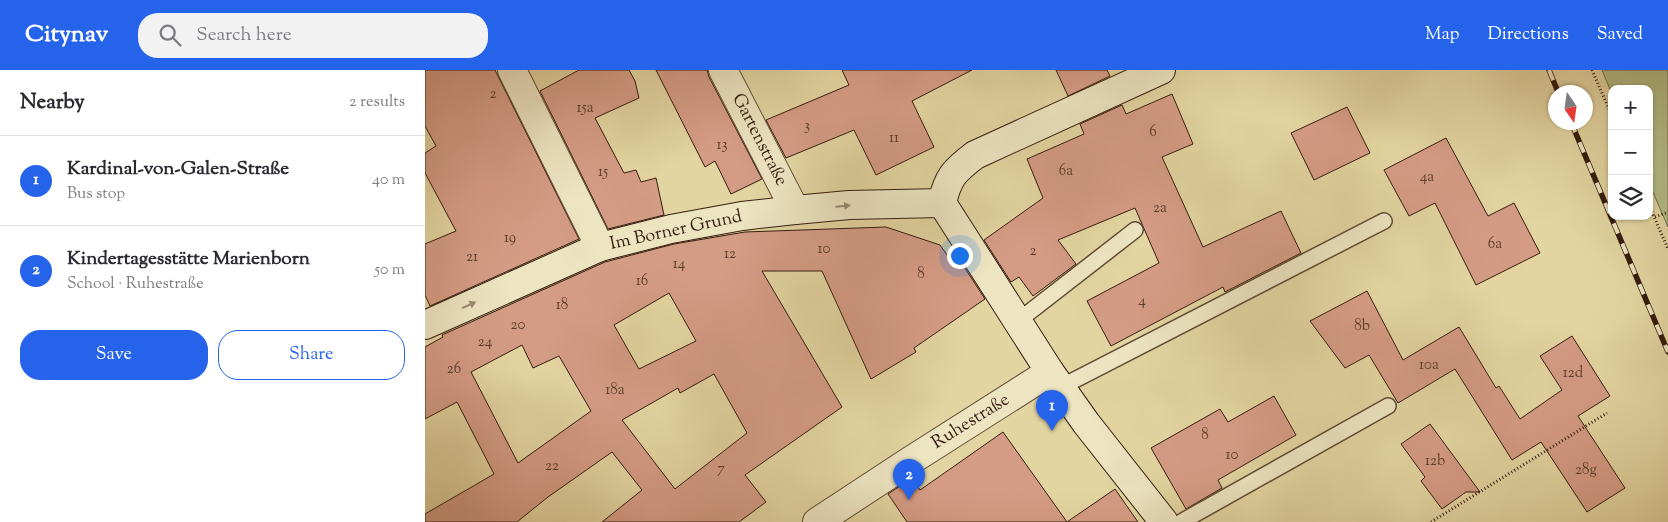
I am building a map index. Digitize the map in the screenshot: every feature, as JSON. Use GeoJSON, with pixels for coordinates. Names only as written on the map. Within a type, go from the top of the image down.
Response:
{"type":"FeatureCollection","features":[{"type":"Feature","properties":{"kind":"street"},"geometry":{"type":"LineString","coordinates":[[512,70],[599,247]]}},
{"type":"Feature","properties":{"kind":"street","name":"Gartenstraße"},"geometry":{"type":"LineString","coordinates":[[723,70],[795,210]]}},
{"type":"Feature","properties":{"kind":"street"},"geometry":{"type":"LineString","coordinates":[[1161,70],[1130,76],[975,155],[958,168],[946,185],[942,203],[1055,379],[1086,423],[1164,522]]}},
{"type":"Feature","properties":{"kind":"street","name":"Im Borner Grund"},"geometry":{"type":"LineString","coordinates":[[425,325],[599,247],[671,229],[743,216],[795,210],[849,205],[942,203]]}},
{"type":"Feature","properties":{"kind":"street","name":"Ruhestraße"},"geometry":{"type":"LineString","coordinates":[[817,522],[910,460],[1055,379]]}},
{"type":"Feature","properties":{"kind":"lane"},"geometry":{"type":"LineString","coordinates":[[1055,379],[1384,221]]}},
{"type":"Feature","properties":{"kind":"lane"},"geometry":{"type":"LineString","coordinates":[[1018,321],[1135,230]]}},
{"type":"Feature","properties":{"kind":"lane"},"geometry":{"type":"LineString","coordinates":[[1181,522],[1388,406]]}},
{"type":"Feature","properties":{"kind":"path"},"geometry":{"type":"LineString","coordinates":[[1592,70],[1608,107]]}},
{"type":"Feature","properties":{"kind":"path"},"geometry":{"type":"LineString","coordinates":[[1655,218],[1668,212]]}},
{"type":"Feature","properties":{"kind":"path"},"geometry":{"type":"LineString","coordinates":[[1653,213],[1668,249]]}},
{"type":"Feature","properties":{"kind":"path"},"geometry":{"type":"LineString","coordinates":[[1431,522],[1607,413]]}},
{"type":"Feature","properties":{"kind":"green space"},"geometry":{"type":"Polygon","coordinates":[[[1602,70],[1668,70],[1668,227],[1653,192],[1653,85],[1608,85],[1602,70]]]}},
{"type":"Feature","properties":{"kind":"building"},"geometry":{"type":"Polygon","coordinates":[[[425,70],[495,70],[579,239],[430,306],[425,295],[425,244],[456,231],[425,173],[425,153],[436,146],[425,126],[425,70]]]}},
{"type":"Feature","properties":{"kind":"building"},"geometry":{"type":"Polygon","coordinates":[[[579,70],[629,70],[635,81],[639,98],[595,118],[624,173],[636,170],[641,182],[656,178],[664,215],[608,229],[540,91],[579,70]]]}},
{"type":"Feature","properties":{"kind":"building"},"geometry":{"type":"Polygon","coordinates":[[[656,70],[707,70],[762,179],[731,194],[715,161],[705,167],[656,70]]]}},
{"type":"Feature","properties":{"kind":"building"},"geometry":{"type":"Polygon","coordinates":[[[842,70],[972,70],[912,101],[934,147],[876,175],[854,130],[786,158],[766,120],[849,85],[842,70]]]}},
{"type":"Feature","properties":{"kind":"building"},"geometry":{"type":"Polygon","coordinates":[[[1056,70],[1107,70],[1110,76],[1068,96],[1056,70]]]}},
{"type":"Feature","properties":{"kind":"building"},"geometry":{"type":"Polygon","coordinates":[[[1172,94],[1193,144],[1162,157],[1203,247],[1281,211],[1301,253],[1225,292],[1223,287],[1111,346],[1087,301],[1159,263],[1135,208],[1058,240],[1076,264],[1033,296],[1019,277],[1011,282],[984,240],[1043,198],[1027,159],[1084,134],[1080,124],[1122,105],[1126,114],[1172,94]]]}},
{"type":"Feature","properties":{"kind":"building"},"geometry":{"type":"Polygon","coordinates":[[[1347,107],[1370,153],[1314,180],[1291,133],[1347,107]]]}},
{"type":"Feature","properties":{"kind":"building"},"geometry":{"type":"Polygon","coordinates":[[[1446,138],[1488,216],[1514,203],[1540,253],[1476,285],[1435,203],[1409,216],[1384,170],[1446,138]]]}},
{"type":"Feature","properties":{"kind":"building"},"geometry":{"type":"Polygon","coordinates":[[[886,227],[940,245],[953,263],[959,259],[985,299],[914,348],[916,352],[871,379],[822,271],[762,271],[842,407],[745,475],[766,502],[739,522],[602,522],[642,490],[612,452],[548,497],[517,522],[425,522],[425,514],[494,474],[457,402],[425,419],[425,347],[443,337],[442,335],[605,262],[674,244],[745,232],[886,227]],[[669,293],[614,325],[639,369],[696,341],[669,293]],[[522,345],[471,372],[518,463],[591,411],[559,356],[533,368],[522,345]],[[714,374],[680,393],[678,388],[622,420],[675,489],[747,433],[714,374]]]}},
{"type":"Feature","properties":{"kind":"building"},"geometry":{"type":"Polygon","coordinates":[[[1367,291],[1403,360],[1459,327],[1496,388],[1499,386],[1520,419],[1562,390],[1540,356],[1572,336],[1610,396],[1578,416],[1625,488],[1587,512],[1541,442],[1512,460],[1455,369],[1398,403],[1369,355],[1345,368],[1310,321],[1367,291]]]}},
{"type":"Feature","properties":{"kind":"building"},"geometry":{"type":"Polygon","coordinates":[[[1274,396],[1296,435],[1218,480],[1222,488],[1186,509],[1151,448],[1220,409],[1228,422],[1274,396]]]}},
{"type":"Feature","properties":{"kind":"building"},"geometry":{"type":"Polygon","coordinates":[[[1430,424],[1480,492],[1466,492],[1442,509],[1421,481],[1425,477],[1401,444],[1430,424]]]}},
{"type":"Feature","properties":{"kind":"building"},"geometry":{"type":"Polygon","coordinates":[[[1003,432],[1067,522],[907,522],[888,494],[912,478],[920,490],[1003,432]]]}},
{"type":"Feature","properties":{"kind":"building"},"geometry":{"type":"Polygon","coordinates":[[[1115,489],[1138,522],[1067,522],[1115,489]]]}},
{"type":"Feature","properties":{"kind":"railway"},"geometry":{"type":"LineString","coordinates":[[1549,70],[1555,85]]}},
{"type":"Feature","properties":{"kind":"railway"},"geometry":{"type":"LineString","coordinates":[[1574,130],[1668,352]]}},
{"type":"Feature","properties":{"kind":"place","name":"Kardinal-von-Galen-Straße"},"geometry":{"type":"Point","coordinates":[1052,431]}},
{"type":"Feature","properties":{"kind":"place","name":"Kindertagesstätte Marienborn"},"geometry":{"type":"Point","coordinates":[909,500]}}]}
